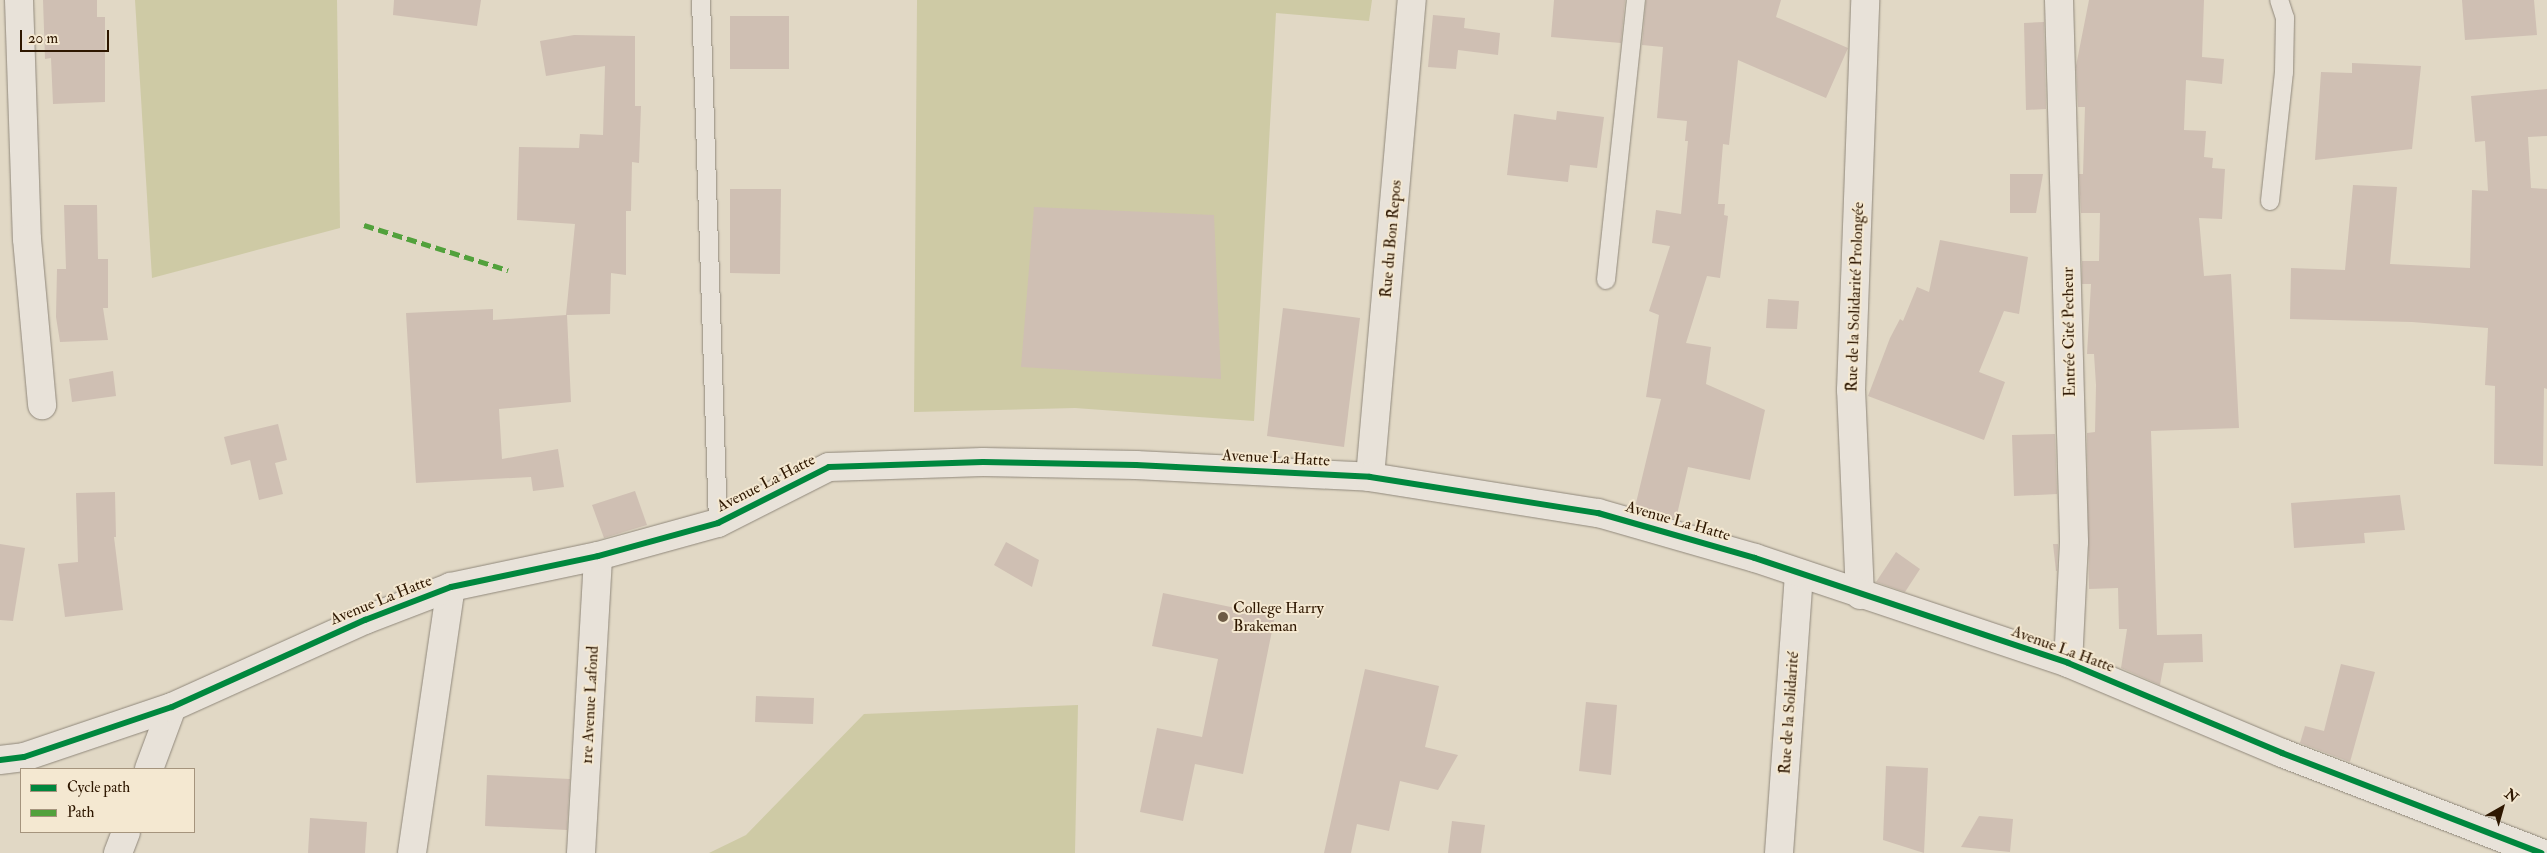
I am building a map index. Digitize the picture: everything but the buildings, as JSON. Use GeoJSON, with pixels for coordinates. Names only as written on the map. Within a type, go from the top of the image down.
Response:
{"type":"FeatureCollection","features":[{"type":"Feature","properties":{"kind":"street"},"geometry":{"type":"LineString","coordinates":[[19,0],[27,239],[42,405]]}},
{"type":"Feature","properties":{"kind":"street","name":"Rue du Bon Repos"},"geometry":{"type":"LineString","coordinates":[[1370,477],[1412,0]]}},
{"type":"Feature","properties":{"kind":"street","name":"Rue de la Solidarité Prolongée"},"geometry":{"type":"LineString","coordinates":[[1860,595],[1851,390],[1865,0]]}},
{"type":"Feature","properties":{"kind":"street","name":"Entrée Cité Pecheur"},"geometry":{"type":"LineString","coordinates":[[2059,0],[2074,542],[2068,663]]}},
{"type":"Feature","properties":{"kind":"street","name":"Avenue La Hatte"},"geometry":{"type":"LineString","coordinates":[[0,760],[24,757],[172,707],[365,620],[451,587],[598,556],[718,523],[829,467],[1019,462],[1136,465],[1370,477],[1598,513],[1799,574],[2068,663],[2282,753],[2541,853]]}},
{"type":"Feature","properties":{"kind":"street","name":"1re Avenue Lafond"},"geometry":{"type":"LineString","coordinates":[[581,853],[598,556]]}},
{"type":"Feature","properties":{"kind":"street","name":"Rue de la Solidarité"},"geometry":{"type":"LineString","coordinates":[[1779,853],[1799,574]]}},
{"type":"Feature","properties":{"kind":"street"},"geometry":{"type":"LineString","coordinates":[[412,853],[451,587]]}},
{"type":"Feature","properties":{"kind":"street"},"geometry":{"type":"LineString","coordinates":[[149,768],[172,707]]}},
{"type":"Feature","properties":{"kind":"street"},"geometry":{"type":"LineString","coordinates":[[118,853],[126,833]]}},
{"type":"Feature","properties":{"kind":"lane"},"geometry":{"type":"LineString","coordinates":[[702,0],[718,523]]}},
{"type":"Feature","properties":{"kind":"lane"},"geometry":{"type":"LineString","coordinates":[[1606,280],[1636,0]]}},
{"type":"Feature","properties":{"kind":"lane"},"geometry":{"type":"LineString","coordinates":[[2270,201],[2284,72],[2285,18],[2279,0]]}},
{"type":"Feature","properties":{"kind":"shaded area"},"geometry":{"type":"Polygon","coordinates":[[[135,0],[337,0],[340,228],[152,278],[135,0]]]}},
{"type":"Feature","properties":{"kind":"shaded area"},"geometry":{"type":"Polygon","coordinates":[[[917,0],[1372,0],[1369,21],[1276,13],[1254,421],[1075,408],[914,412],[917,0]]]}},
{"type":"Feature","properties":{"kind":"shaded area"},"geometry":{"type":"Polygon","coordinates":[[[1078,705],[1075,853],[709,853],[746,835],[864,714],[1078,705]]]}},
{"type":"Feature","properties":{"kind":"marked path"},"geometry":{"type":"LineString","coordinates":[[364,225],[508,270]]}},
{"type":"Feature","properties":{"kind":"cycle path"},"geometry":{"type":"LineString","coordinates":[[0,760],[24,757],[172,707],[365,620],[451,587],[598,556],[718,523],[829,467],[983,462],[1136,465],[1370,477],[1598,513],[1755,558],[2068,663],[2282,753],[2541,853]]}},
{"type":"Feature","properties":{"kind":"place","name":"College Harry Brakeman"},"geometry":{"type":"Point","coordinates":[1223,617]}}]}
